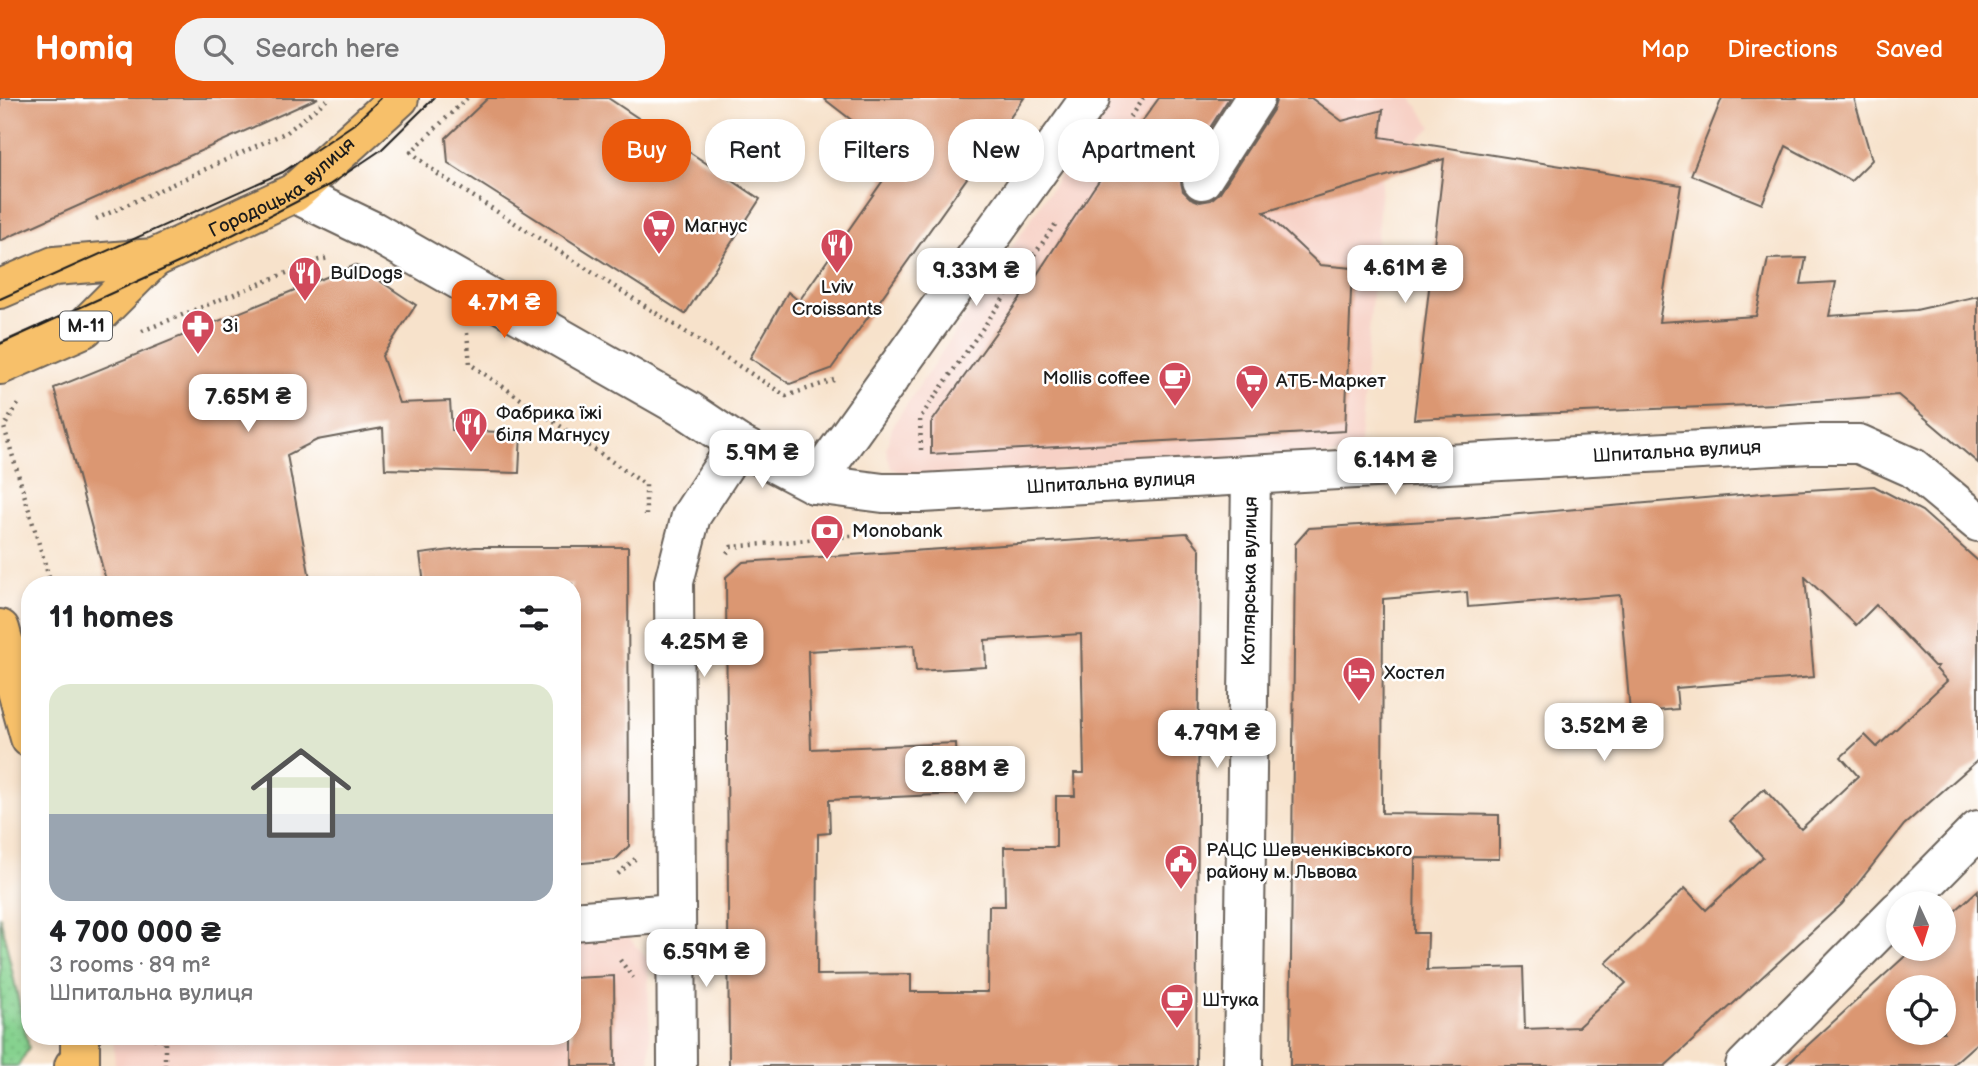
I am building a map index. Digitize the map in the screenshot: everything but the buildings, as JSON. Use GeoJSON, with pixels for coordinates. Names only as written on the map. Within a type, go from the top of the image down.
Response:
{"type":"FeatureCollection","features":[{"type":"Feature","properties":{"kind":"main road","name":"Городоцька вулиця"},"geometry":{"type":"LineString","coordinates":[[0,365],[84,328],[154,258],[294,193],[399,98]]}},
{"type":"Feature","properties":{"kind":"main road","name":"Городоцька вулиця"},"geometry":{"type":"LineString","coordinates":[[0,289],[54,266],[154,258]]}},
{"type":"Feature","properties":{"kind":"main road"},"geometry":{"type":"LineString","coordinates":[[0,629],[21,705]]}},
{"type":"Feature","properties":{"kind":"main road"},"geometry":{"type":"LineString","coordinates":[[74,1066],[80,1062],[80,1045]]}},
{"type":"Feature","properties":{"kind":"main road"},"geometry":{"type":"LineString","coordinates":[[94,1045],[97,1066]]}},
{"type":"Feature","properties":{"kind":"street"},"geometry":{"type":"LineString","coordinates":[[814,484],[1090,98]]}},
{"type":"Feature","properties":{"kind":"street"},"geometry":{"type":"LineString","coordinates":[[1219,154],[1255,98]]}},
{"type":"Feature","properties":{"kind":"street","name":"Шпитальна вулиця"},"geometry":{"type":"LineString","coordinates":[[294,193],[373,231],[688,411],[738,444],[814,484],[884,493],[922,493],[1811,444],[1859,444],[1913,468],[1978,522]]}},
{"type":"Feature","properties":{"kind":"street"},"geometry":{"type":"LineString","coordinates":[[677,1066],[674,582],[691,516],[738,444]]}},
{"type":"Feature","properties":{"kind":"street","name":"Котлярська вулиця"},"geometry":{"type":"LineString","coordinates":[[1243,1066],[1251,475]]}},
{"type":"Feature","properties":{"kind":"street"},"geometry":{"type":"LineString","coordinates":[[1918,891],[1978,830]]}},
{"type":"Feature","properties":{"kind":"street"},"geometry":{"type":"LineString","coordinates":[[581,920],[674,913]]}},
{"type":"Feature","properties":{"kind":"street"},"geometry":{"type":"LineString","coordinates":[[1745,1066],[1886,923]]}},
{"type":"Feature","properties":{"kind":"path"},"geometry":{"type":"LineString","coordinates":[[88,223],[287,132],[329,98]]}},
{"type":"Feature","properties":{"kind":"path"},"geometry":{"type":"LineString","coordinates":[[467,98],[411,152],[438,174],[786,397],[844,377]]}},
{"type":"Feature","properties":{"kind":"path"},"geometry":{"type":"LineString","coordinates":[[1129,119],[1143,98]]}},
{"type":"Feature","properties":{"kind":"path"},"geometry":{"type":"LineString","coordinates":[[922,456],[920,418],[1059,219]]}},
{"type":"Feature","properties":{"kind":"path"},"geometry":{"type":"LineString","coordinates":[[139,332],[319,260],[330,258]]}},
{"type":"Feature","properties":{"kind":"path"},"geometry":{"type":"LineString","coordinates":[[466,324],[470,363],[646,485]]}},
{"type":"Feature","properties":{"kind":"path"},"geometry":{"type":"LineString","coordinates":[[24,396],[4,427],[49,576]]}},
{"type":"Feature","properties":{"kind":"path"},"geometry":{"type":"LineString","coordinates":[[615,954],[633,976],[633,989]]}},
{"type":"Feature","properties":{"kind":"path"},"geometry":{"type":"LineString","coordinates":[[165,1045],[165,1066]]}},
{"type":"Feature","properties":{"kind":"shaded area"},"geometry":{"type":"Polygon","coordinates":[[[1112,98],[1412,98],[1432,127],[1382,174],[1359,454],[909,477],[891,468],[886,449],[893,425],[1058,179],[1058,182],[1219,182],[1219,119],[1098,119],[1112,98]]]}},
{"type":"Feature","properties":{"kind":"shaded area"},"geometry":{"type":"Polygon","coordinates":[[[626,934],[648,960],[650,1066],[115,1066],[114,1045],[581,1045],[581,938],[626,934]]]}},
{"type":"Feature","properties":{"kind":"green space"},"geometry":{"type":"Polygon","coordinates":[[[0,916],[21,1012],[21,1045],[28,1045],[29,1048],[18,1066],[0,1066],[0,916]]]}},
{"type":"Feature","properties":{"kind":"tram line"},"geometry":{"type":"LineString","coordinates":[[0,299],[283,172],[354,124],[381,98]]}},
{"type":"Feature","properties":{"kind":"tram line"},"geometry":{"type":"LineString","coordinates":[[0,344],[182,261],[329,185],[381,150],[434,98]]}},
{"type":"Feature","properties":{"kind":"place","name":"Магнус"},"geometry":{"type":"Point","coordinates":[659,256]}},
{"type":"Feature","properties":{"kind":"place","name":"Lviv Croissants"},"geometry":{"type":"Point","coordinates":[837,275]}},
{"type":"Feature","properties":{"kind":"place","name":"BulDogs"},"geometry":{"type":"Point","coordinates":[305,303]}},
{"type":"Feature","properties":{"kind":"place","name":"3і"},"geometry":{"type":"Point","coordinates":[198,356]}},
{"type":"Feature","properties":{"kind":"place","name":"Mollis coffee"},"geometry":{"type":"Point","coordinates":[1175,408]}},
{"type":"Feature","properties":{"kind":"place","name":"АТБ-Маркет"},"geometry":{"type":"Point","coordinates":[1252,411]}},
{"type":"Feature","properties":{"kind":"place","name":"Фабрика їжі біля Магнусу"},"geometry":{"type":"Point","coordinates":[471,454]}},
{"type":"Feature","properties":{"kind":"place","name":"Monobank"},"geometry":{"type":"Point","coordinates":[827,561]}},
{"type":"Feature","properties":{"kind":"place","name":"Хостел"},"geometry":{"type":"Point","coordinates":[1359,703]}},
{"type":"Feature","properties":{"kind":"place","name":"РАЦС Шевченківського району м. Львова"},"geometry":{"type":"Point","coordinates":[1181,891]}},
{"type":"Feature","properties":{"kind":"place","name":"Штука"},"geometry":{"type":"Point","coordinates":[1177,1030]}}]}
